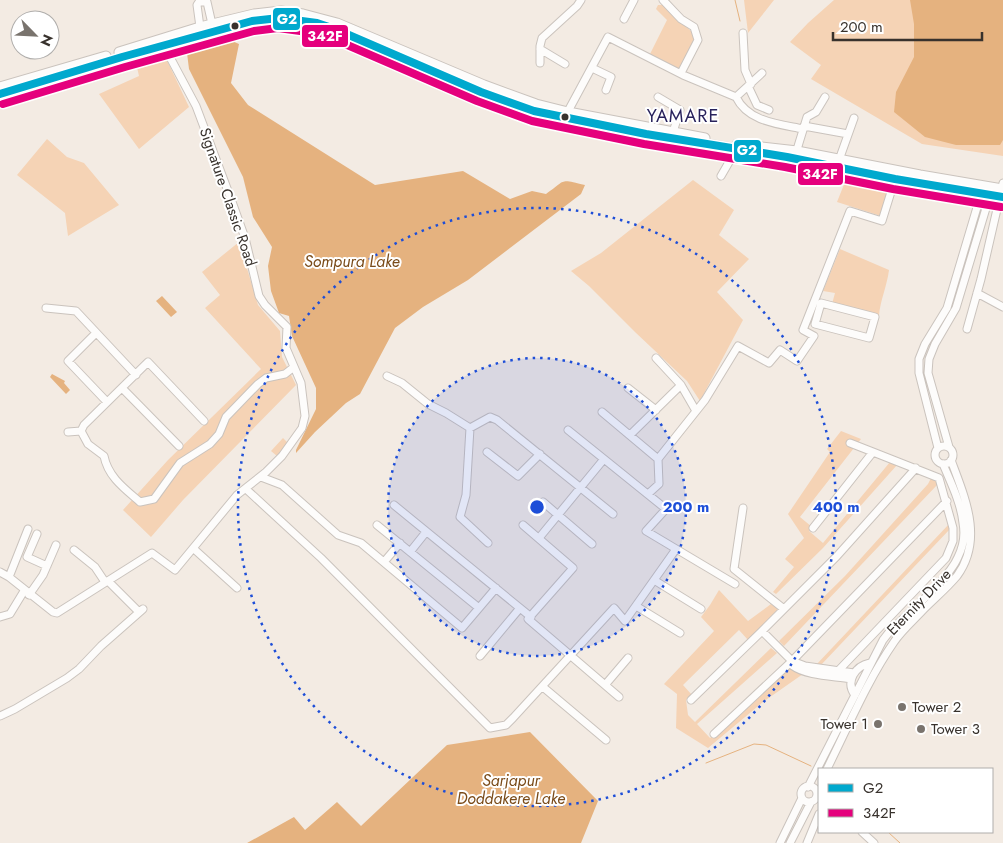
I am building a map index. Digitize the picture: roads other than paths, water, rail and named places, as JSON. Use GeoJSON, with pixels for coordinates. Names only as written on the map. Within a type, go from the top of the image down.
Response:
{"type":"FeatureCollection","features":[{"type":"Feature","properties":{"kind":"main road"},"geometry":{"type":"LineString","coordinates":[[4,90],[121,55],[212,24],[228,24],[268,18],[300,20],[334,29],[424,64],[499,98],[534,111],[673,132],[795,155],[895,179],[997,192]]}},
{"type":"Feature","properties":{"kind":"main road"},"geometry":{"type":"LineString","coordinates":[[121,55],[164,46],[228,24]]}},
{"type":"Feature","properties":{"kind":"main road"},"geometry":{"type":"LineString","coordinates":[[566,115],[646,134],[736,150],[839,160],[997,192]]}},
{"type":"Feature","properties":{"kind":"street"},"geometry":{"type":"LineString","coordinates":[[540,63],[542,38],[581,0]]}},
{"type":"Feature","properties":{"kind":"street"},"geometry":{"type":"LineString","coordinates":[[624,19],[634,0]]}},
{"type":"Feature","properties":{"kind":"street"},"geometry":{"type":"LineString","coordinates":[[663,0],[681,19],[694,27],[698,40],[681,74]]}},
{"type":"Feature","properties":{"kind":"street"},"geometry":{"type":"LineString","coordinates":[[200,28],[197,5],[199,2],[207,2],[212,24]]}},
{"type":"Feature","properties":{"kind":"street"},"geometry":{"type":"LineString","coordinates":[[743,33],[745,70],[749,85],[757,105],[769,110]]}},
{"type":"Feature","properties":{"kind":"street"},"geometry":{"type":"LineString","coordinates":[[566,115],[608,37],[681,74],[736,97],[740,106],[753,116],[769,122],[848,134]]}},
{"type":"Feature","properties":{"kind":"street","name":"Signature Classic Road"},"geometry":{"type":"LineString","coordinates":[[107,582],[152,553],[176,570],[237,495],[282,456],[302,428],[305,416],[301,383],[286,348],[287,327],[265,305],[259,296],[245,238],[196,106],[164,46]]}},
{"type":"Feature","properties":{"kind":"street"},"geometry":{"type":"LineString","coordinates":[[540,49],[565,64]]}},
{"type":"Feature","properties":{"kind":"street"},"geometry":{"type":"LineString","coordinates":[[592,68],[611,77],[606,90]]}},
{"type":"Feature","properties":{"kind":"street"},"geometry":{"type":"LineString","coordinates":[[736,97],[762,73]]}},
{"type":"Feature","properties":{"kind":"street"},"geometry":{"type":"LineString","coordinates":[[658,97],[680,110],[673,132]]}},
{"type":"Feature","properties":{"kind":"street"},"geometry":{"type":"LineString","coordinates":[[795,155],[807,117],[816,112],[825,97]]}},
{"type":"Feature","properties":{"kind":"street"},"geometry":{"type":"LineString","coordinates":[[839,160],[854,118]]}},
{"type":"Feature","properties":{"kind":"street"},"geometry":{"type":"LineString","coordinates":[[721,176],[736,150]]}},
{"type":"Feature","properties":{"kind":"street"},"geometry":{"type":"LineString","coordinates":[[648,494],[659,484],[658,459],[705,400],[738,346],[769,363],[780,350],[797,361],[814,336],[803,330],[814,313],[822,303],[875,317],[869,338],[815,324],[814,313],[850,211],[882,221],[895,179]]}},
{"type":"Feature","properties":{"kind":"street"},"geometry":{"type":"LineString","coordinates":[[967,329],[977,293],[997,192]]}},
{"type":"Feature","properties":{"kind":"street","name":"Eternity Drive"},"geometry":{"type":"LineString","coordinates":[[828,768],[862,699],[895,640],[957,575],[967,557],[971,536],[970,519],[966,499],[952,460],[952,451],[949,447],[928,373],[929,359],[935,344],[956,308],[997,192]]}},
{"type":"Feature","properties":{"kind":"street","name":"Eternity Drive"},"geometry":{"type":"LineString","coordinates":[[780,843],[802,798],[802,791],[808,787],[870,663],[890,631],[948,573],[958,558],[964,540],[963,523],[957,500],[943,464],[938,462],[935,456],[938,448],[919,373],[919,359],[925,344],[947,308],[997,192]]}},
{"type":"Feature","properties":{"kind":"street"},"geometry":{"type":"LineString","coordinates":[[977,293],[1003,307]]}},
{"type":"Feature","properties":{"kind":"street"},"geometry":{"type":"LineString","coordinates":[[46,308],[76,311],[136,375]]}},
{"type":"Feature","properties":{"kind":"street"},"geometry":{"type":"LineString","coordinates":[[96,333],[68,360],[107,402]]}},
{"type":"Feature","properties":{"kind":"street"},"geometry":{"type":"LineString","coordinates":[[656,358],[681,385],[696,411]]}},
{"type":"Feature","properties":{"kind":"street"},"geometry":{"type":"LineString","coordinates":[[81,431],[84,425],[148,362],[204,421]]}},
{"type":"Feature","properties":{"kind":"street"},"geometry":{"type":"LineString","coordinates":[[81,431],[88,444],[104,456],[111,474],[128,492],[140,502],[154,499],[180,463],[210,444],[218,434],[226,417],[258,384],[266,378],[285,374],[294,367]]}},
{"type":"Feature","properties":{"kind":"street"},"geometry":{"type":"LineString","coordinates":[[387,376],[402,383],[428,404],[470,428]]}},
{"type":"Feature","properties":{"kind":"street"},"geometry":{"type":"LineString","coordinates":[[630,435],[681,385]]}},
{"type":"Feature","properties":{"kind":"street"},"geometry":{"type":"LineString","coordinates":[[122,388],[179,446]]}},
{"type":"Feature","properties":{"kind":"street"},"geometry":{"type":"LineString","coordinates":[[628,388],[656,410]]}},
{"type":"Feature","properties":{"kind":"street"},"geometry":{"type":"LineString","coordinates":[[602,412],[658,459]]}},
{"type":"Feature","properties":{"kind":"street"},"geometry":{"type":"LineString","coordinates":[[470,428],[490,417],[497,420],[612,514]]}},
{"type":"Feature","properties":{"kind":"street"},"geometry":{"type":"LineString","coordinates":[[470,428],[466,495],[460,517],[488,542]]}},
{"type":"Feature","properties":{"kind":"street"},"geometry":{"type":"LineString","coordinates":[[568,430],[666,509],[646,531],[735,584]]}},
{"type":"Feature","properties":{"kind":"street"},"geometry":{"type":"LineString","coordinates":[[68,432],[81,431]]}},
{"type":"Feature","properties":{"kind":"street"},"geometry":{"type":"LineString","coordinates":[[838,671],[946,558],[954,537],[953,523],[939,478],[850,443]]}},
{"type":"Feature","properties":{"kind":"street"},"geometry":{"type":"LineString","coordinates":[[938,448],[943,446],[949,447]]}},
{"type":"Feature","properties":{"kind":"street"},"geometry":{"type":"LineString","coordinates":[[486,452],[518,476],[540,454]]}},
{"type":"Feature","properties":{"kind":"street"},"geometry":{"type":"LineString","coordinates":[[813,528],[873,452]]}},
{"type":"Feature","properties":{"kind":"street"},"geometry":{"type":"LineString","coordinates":[[539,538],[604,459]]}},
{"type":"Feature","properties":{"kind":"street"},"geometry":{"type":"LineString","coordinates":[[943,464],[952,460]]}},
{"type":"Feature","properties":{"kind":"street"},"geometry":{"type":"LineString","coordinates":[[691,700],[837,556],[916,468]]}},
{"type":"Feature","properties":{"kind":"street"},"geometry":{"type":"LineString","coordinates":[[260,476],[282,485],[338,535],[361,543],[462,628],[496,588]]}},
{"type":"Feature","properties":{"kind":"street"},"geometry":{"type":"LineString","coordinates":[[246,489],[322,558],[490,728],[506,725],[614,608],[625,621],[676,549]]}},
{"type":"Feature","properties":{"kind":"street"},"geometry":{"type":"LineString","coordinates":[[714,734],[792,661],[947,501]]}},
{"type":"Feature","properties":{"kind":"street"},"geometry":{"type":"LineString","coordinates":[[542,502],[592,544]]}},
{"type":"Feature","properties":{"kind":"street"},"geometry":{"type":"LineString","coordinates":[[394,505],[531,617]]}},
{"type":"Feature","properties":{"kind":"street"},"geometry":{"type":"LineString","coordinates":[[743,508],[734,568],[784,609]]}},
{"type":"Feature","properties":{"kind":"street"},"geometry":{"type":"LineString","coordinates":[[377,525],[479,608]]}},
{"type":"Feature","properties":{"kind":"street"},"geometry":{"type":"LineString","coordinates":[[523,525],[573,568],[528,619],[619,697]]}},
{"type":"Feature","properties":{"kind":"street"},"geometry":{"type":"LineString","coordinates":[[9,578],[28,529]]}},
{"type":"Feature","properties":{"kind":"street"},"geometry":{"type":"LineString","coordinates":[[410,552],[426,532]]}},
{"type":"Feature","properties":{"kind":"street"},"geometry":{"type":"LineString","coordinates":[[37,534],[27,557],[47,566]]}},
{"type":"Feature","properties":{"kind":"street"},"geometry":{"type":"LineString","coordinates":[[384,562],[400,544]]}},
{"type":"Feature","properties":{"kind":"street"},"geometry":{"type":"LineString","coordinates":[[0,618],[10,614],[27,593],[47,566],[56,545]]}},
{"type":"Feature","properties":{"kind":"street"},"geometry":{"type":"LineString","coordinates":[[194,549],[237,588]]}},
{"type":"Feature","properties":{"kind":"street"},"geometry":{"type":"LineString","coordinates":[[0,716],[67,678],[79,669],[100,646],[141,611],[107,582],[95,567],[74,550]]}},
{"type":"Feature","properties":{"kind":"street"},"geometry":{"type":"LineString","coordinates":[[0,572],[52,612],[57,613],[107,582]]}},
{"type":"Feature","properties":{"kind":"street"},"geometry":{"type":"LineString","coordinates":[[654,580],[701,609]]}},
{"type":"Feature","properties":{"kind":"street"},"geometry":{"type":"LineString","coordinates":[[636,606],[680,633]]}},
{"type":"Feature","properties":{"kind":"street"},"geometry":{"type":"LineString","coordinates":[[480,656],[520,608]]}},
{"type":"Feature","properties":{"kind":"street"},"geometry":{"type":"LineString","coordinates":[[762,631],[792,661],[805,666],[838,671],[853,676]]}},
{"type":"Feature","properties":{"kind":"street"},"geometry":{"type":"LineString","coordinates":[[605,686],[628,658]]}},
{"type":"Feature","properties":{"kind":"street"},"geometry":{"type":"LineString","coordinates":[[792,661],[793,666],[803,671],[853,676]]}},
{"type":"Feature","properties":{"kind":"street"},"geometry":{"type":"LineString","coordinates":[[862,699],[854,695],[851,689],[853,676],[863,665],[870,663]]}},
{"type":"Feature","properties":{"kind":"street"},"geometry":{"type":"LineString","coordinates":[[542,687],[606,740]]}},
{"type":"Feature","properties":{"kind":"street"},"geometry":{"type":"LineString","coordinates":[[790,843],[818,791],[808,787]]}},
{"type":"Feature","properties":{"kind":"street"},"geometry":{"type":"LineString","coordinates":[[802,798],[806,802],[811,802]]}},
{"type":"Feature","properties":{"kind":"street"},"geometry":{"type":"LineString","coordinates":[[807,843],[818,816]]}},
{"type":"Feature","properties":{"kind":"street"},"geometry":{"type":"LineString","coordinates":[[863,833],[874,843]]}},
{"type":"Feature","properties":{"kind":"water"},"geometry":{"type":"Polygon","coordinates":[[[910,0],[1003,0],[1003,140],[1000,145],[956,145],[925,137],[894,112],[896,92],[914,57],[914,24],[910,0]]]}},
{"type":"Feature","properties":{"kind":"water","name":"Sompura Lake"},"geometry":{"type":"Polygon","coordinates":[[[232,41],[239,44],[231,83],[248,105],[375,185],[463,171],[510,199],[532,191],[546,194],[567,181],[585,185],[581,194],[468,280],[423,307],[395,328],[360,394],[346,403],[296,453],[316,409],[316,388],[292,336],[289,316],[279,313],[271,291],[268,266],[272,247],[253,217],[243,177],[189,69],[187,53],[232,41]]]}},
{"type":"Feature","properties":{"kind":"water"},"geometry":{"type":"Polygon","coordinates":[[[162,296],[177,312],[171,317],[156,301],[162,296]]]}},
{"type":"Feature","properties":{"kind":"water"},"geometry":{"type":"Polygon","coordinates":[[[52,374],[65,381],[64,383],[70,390],[66,394],[50,377],[52,374]]]}},
{"type":"Feature","properties":{"kind":"water","name":"Sarjapur Doddakere Lake"},"geometry":{"type":"Polygon","coordinates":[[[530,732],[598,801],[581,843],[247,843],[294,817],[305,830],[337,802],[361,826],[447,745],[530,732]]]}},
{"type":"Feature","properties":{"kind":"waterway"},"geometry":{"type":"LineString","coordinates":[[735,0],[740,21]]}},
{"type":"Feature","properties":{"kind":"waterway"},"geometry":{"type":"LineString","coordinates":[[706,763],[754,744],[766,745],[811,766]]}},
{"type":"Feature","properties":{"kind":"waterway"},"geometry":{"type":"LineString","coordinates":[[889,833],[900,843]]}},
{"type":"Feature","properties":{"kind":"place","name":"Tower 2"},"geometry":{"type":"Point","coordinates":[902,707]}},
{"type":"Feature","properties":{"kind":"place","name":"Tower 1"},"geometry":{"type":"Point","coordinates":[878,724]}},
{"type":"Feature","properties":{"kind":"place","name":"Tower 3"},"geometry":{"type":"Point","coordinates":[921,729]}},
{"type":"Feature","properties":{"kind":"district","name":"YAMARE"},"geometry":{"type":"Point","coordinates":[683,116]}}]}
